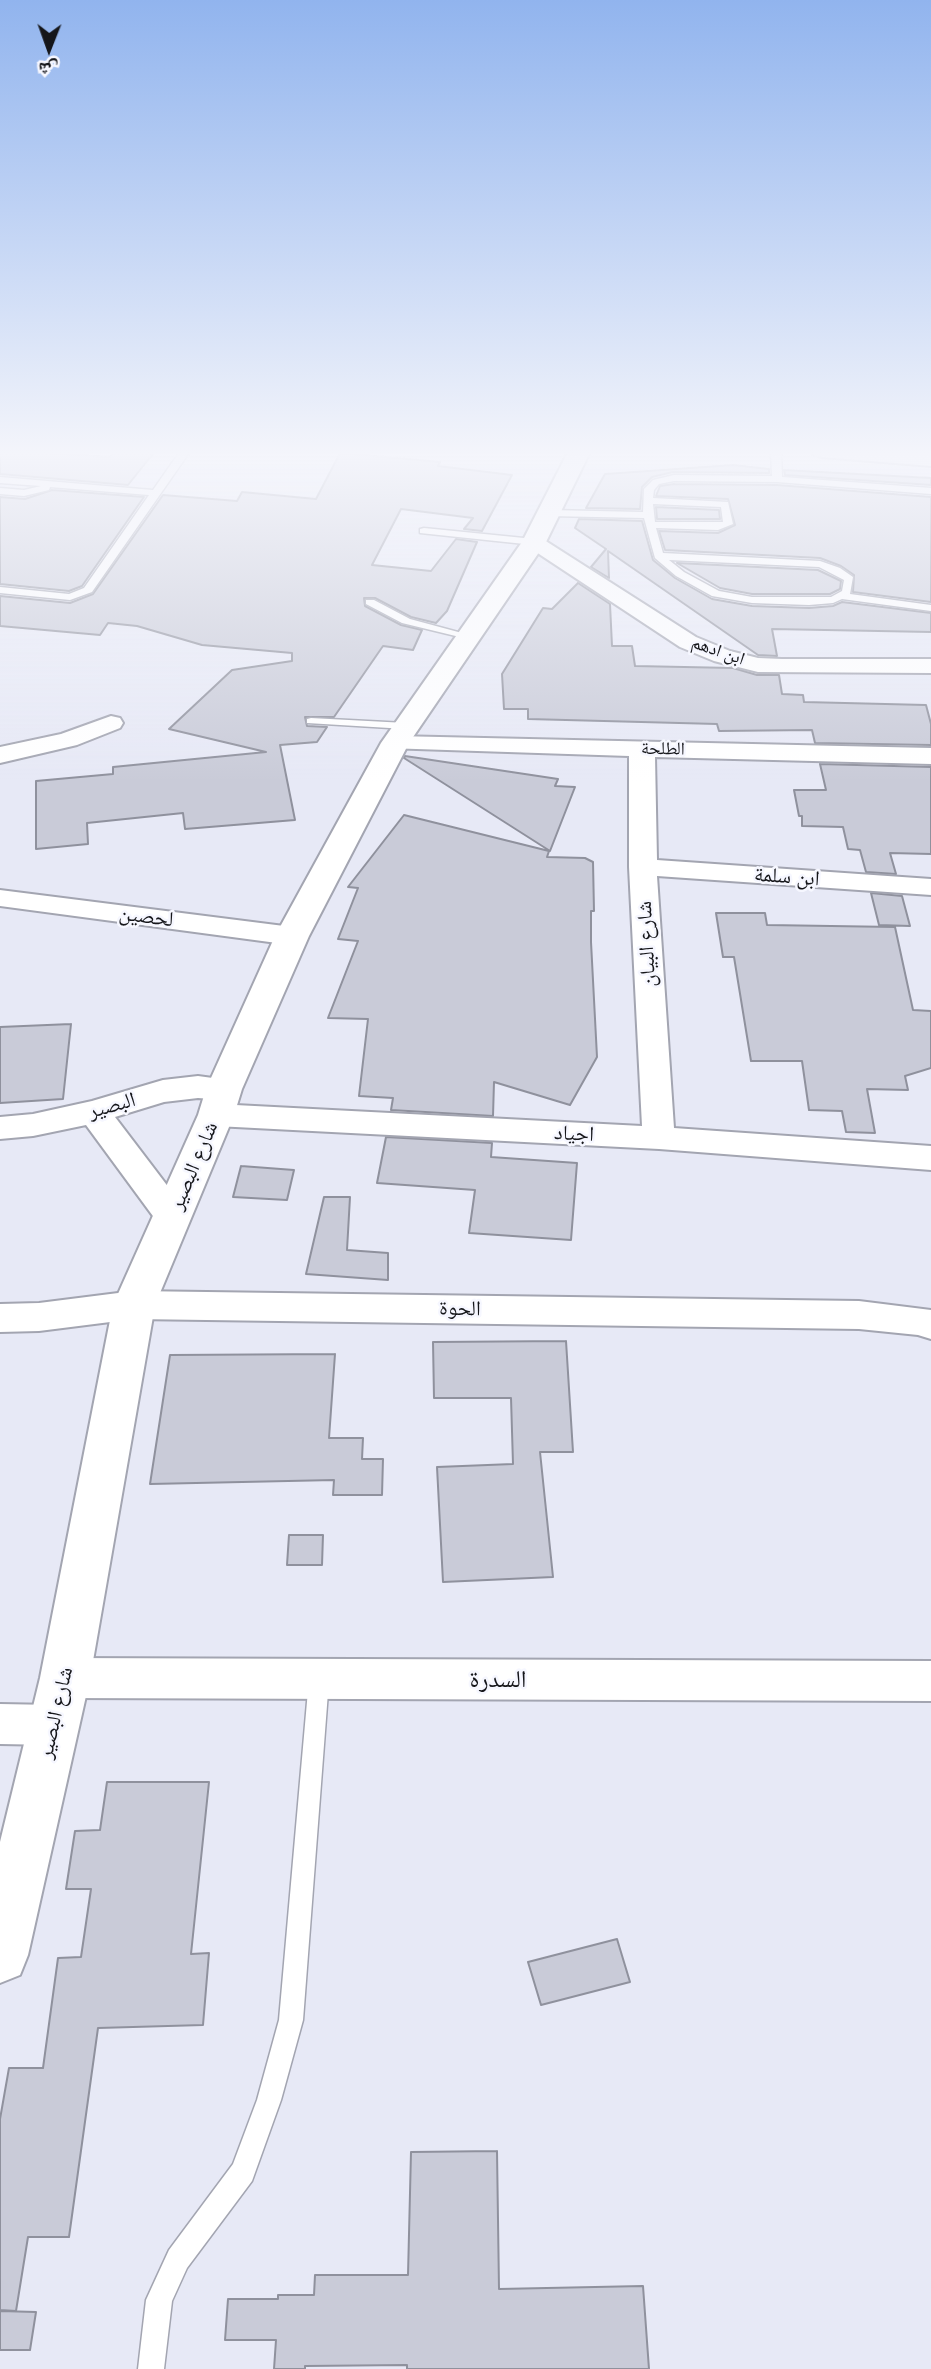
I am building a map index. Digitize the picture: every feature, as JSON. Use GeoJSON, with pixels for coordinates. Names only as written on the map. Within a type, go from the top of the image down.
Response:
{"type":"FeatureCollection","features":[{"type":"Feature","properties":{"kind":"street","name":"شارع البصير"},"geometry":{"type":"LineString","coordinates":[[0,1955],[65,1678],[134,1306],[292,936],[400,734],[519,561]]}},
{"type":"Feature","properties":{"kind":"street","name":"ابن ادهم"},"geometry":{"type":"LineString","coordinates":[[584,561],[688,642],[722,656],[758,665],[931,666]]}},
{"type":"Feature","properties":{"kind":"street"},"geometry":{"type":"LineString","coordinates":[[0,755],[68,740],[111,723]]}},
{"type":"Feature","properties":{"kind":"street","name":"الطلحة"},"geometry":{"type":"LineString","coordinates":[[400,734],[642,749],[931,756]]}},
{"type":"Feature","properties":{"kind":"street","name":"شارع البيان"},"geometry":{"type":"LineString","coordinates":[[642,749],[643,867],[659,1138]]}},
{"type":"Feature","properties":{"kind":"street","name":"ابن سلمة"},"geometry":{"type":"LineString","coordinates":[[643,867],[931,887]]}},
{"type":"Feature","properties":{"kind":"street","name":"لحصين"},"geometry":{"type":"LineString","coordinates":[[0,898],[292,936]]}},
{"type":"Feature","properties":{"kind":"street","name":"البصير"},"geometry":{"type":"LineString","coordinates":[[0,1128],[33,1125],[94,1112],[163,1091],[198,1087],[220,1102]]}},
{"type":"Feature","properties":{"kind":"street","name":"اجياد"},"geometry":{"type":"LineString","coordinates":[[220,1102],[931,1158]]}},
{"type":"Feature","properties":{"kind":"street"},"geometry":{"type":"LineString","coordinates":[[94,1112],[173,1218]]}},
{"type":"Feature","properties":{"kind":"street","name":"الحوة"},"geometry":{"type":"LineString","coordinates":[[0,1318],[39,1317],[134,1306],[859,1315],[926,1323]]}},
{"type":"Feature","properties":{"kind":"street","name":"السدرة"},"geometry":{"type":"LineString","coordinates":[[65,1678],[931,1681]]}},
{"type":"Feature","properties":{"kind":"street"},"geometry":{"type":"LineString","coordinates":[[0,1724],[54,1725]]}},
{"type":"Feature","properties":{"kind":"lane"},"geometry":{"type":"LineString","coordinates":[[0,590],[70,597],[88,590],[109,561]]}},
{"type":"Feature","properties":{"kind":"lane"},"geometry":{"type":"LineString","coordinates":[[664,561],[680,574],[716,594],[751,600],[808,602],[833,600],[847,592],[849,579],[820,564],[751,561]]}},
{"type":"Feature","properties":{"kind":"lane"},"geometry":{"type":"LineString","coordinates":[[839,596],[931,608]]}},
{"type":"Feature","properties":{"kind":"lane"},"geometry":{"type":"LineString","coordinates":[[370,602],[406,621],[468,636]]}},
{"type":"Feature","properties":{"kind":"lane"},"geometry":{"type":"LineString","coordinates":[[311,721],[400,734]]}},
{"type":"Feature","properties":{"kind":"lane"},"geometry":{"type":"LineString","coordinates":[[151,2369],[159,2300],[178,2259],[243,2172],[269,2100],[290,2020],[319,1679]]}},
{"type":"Feature","properties":{"kind":"building"},"geometry":{"type":"Polygon","coordinates":[[[0,561],[100,561],[82,586],[69,591],[0,584],[0,561]]]}},
{"type":"Feature","properties":{"kind":"building"},"geometry":{"type":"Polygon","coordinates":[[[117,561],[374,561],[372,565],[431,571],[439,561],[469,561],[447,611],[436,623],[411,617],[375,598],[364,598],[365,606],[401,625],[422,630],[413,650],[383,646],[334,717],[305,717],[307,726],[327,727],[317,742],[280,745],[295,820],[185,829],[183,813],[87,823],[88,844],[36,849],[36,781],[113,774],[113,767],[266,752],[169,729],[232,670],[292,661],[292,653],[202,645],[137,626],[108,623],[100,635],[0,626],[0,596],[70,603],[93,594],[117,561]]]}},
{"type":"Feature","properties":{"kind":"building"},"geometry":{"type":"Polygon","coordinates":[[[596,561],[608,561],[609,578],[591,567],[596,561]]]}},
{"type":"Feature","properties":{"kind":"building"},"geometry":{"type":"Polygon","coordinates":[[[622,561],[654,561],[675,578],[712,599],[752,606],[809,608],[833,606],[842,602],[931,613],[931,632],[772,629],[777,656],[758,655],[622,561]]]}},
{"type":"Feature","properties":{"kind":"building"},"geometry":{"type":"Polygon","coordinates":[[[827,561],[931,561],[931,602],[853,592],[854,575],[827,561]]]}},
{"type":"Feature","properties":{"kind":"building"},"geometry":{"type":"Polygon","coordinates":[[[677,563],[818,570],[841,581],[840,589],[830,594],[752,594],[720,588],[677,563]]]}},
{"type":"Feature","properties":{"kind":"building"},"geometry":{"type":"Polygon","coordinates":[[[578,583],[610,604],[612,646],[632,646],[635,666],[733,668],[757,675],[779,675],[782,694],[803,695],[804,702],[926,705],[931,724],[931,745],[815,743],[812,730],[719,731],[717,724],[528,719],[528,709],[504,709],[502,674],[543,608],[552,609],[578,583]]]}},
{"type":"Feature","properties":{"kind":"building"},"geometry":{"type":"Polygon","coordinates":[[[405,756],[558,779],[555,786],[575,787],[550,851],[404,758],[405,756]]]}},
{"type":"Feature","properties":{"kind":"building"},"geometry":{"type":"Polygon","coordinates":[[[820,764],[931,767],[931,854],[890,853],[896,874],[866,872],[860,850],[848,849],[843,827],[802,826],[802,816],[799,816],[794,790],[826,790],[820,764]]]}},
{"type":"Feature","properties":{"kind":"building"},"geometry":{"type":"Polygon","coordinates":[[[404,815],[549,851],[547,857],[585,858],[593,862],[594,911],[591,911],[591,942],[597,1057],[570,1105],[494,1082],[493,1116],[391,1110],[393,1098],[359,1096],[368,1019],[328,1018],[358,941],[338,939],[358,888],[348,887],[404,815]]]}},
{"type":"Feature","properties":{"kind":"building"},"geometry":{"type":"Polygon","coordinates":[[[871,893],[902,896],[910,926],[879,925],[871,893]]]}},
{"type":"Feature","properties":{"kind":"building"},"geometry":{"type":"Polygon","coordinates":[[[716,913],[765,913],[767,925],[895,927],[913,1010],[931,1011],[931,1068],[905,1076],[908,1090],[867,1089],[875,1133],[846,1132],[842,1111],[809,1110],[802,1061],[751,1061],[734,957],[723,957],[716,913]]]}},
{"type":"Feature","properties":{"kind":"building"},"geometry":{"type":"Polygon","coordinates":[[[71,1024],[63,1099],[0,1103],[0,1027],[71,1024]]]}},
{"type":"Feature","properties":{"kind":"building"},"geometry":{"type":"Polygon","coordinates":[[[386,1137],[492,1143],[491,1157],[577,1163],[571,1240],[469,1233],[475,1190],[377,1183],[386,1137]]]}},
{"type":"Feature","properties":{"kind":"building"},"geometry":{"type":"Polygon","coordinates":[[[241,1166],[294,1170],[287,1200],[233,1197],[241,1166]]]}},
{"type":"Feature","properties":{"kind":"building"},"geometry":{"type":"Polygon","coordinates":[[[324,1197],[350,1197],[347,1250],[388,1253],[388,1280],[306,1274],[324,1197]]]}},
{"type":"Feature","properties":{"kind":"building"},"geometry":{"type":"Polygon","coordinates":[[[566,1341],[573,1452],[540,1452],[553,1577],[443,1582],[437,1467],[513,1464],[511,1398],[434,1398],[433,1342],[566,1341]]]}},
{"type":"Feature","properties":{"kind":"building"},"geometry":{"type":"Polygon","coordinates":[[[335,1354],[329,1438],[363,1438],[362,1459],[383,1459],[382,1495],[333,1495],[334,1480],[150,1484],[170,1355],[335,1354]]]}},
{"type":"Feature","properties":{"kind":"building"},"geometry":{"type":"Polygon","coordinates":[[[289,1535],[323,1535],[322,1565],[287,1565],[289,1535]]]}},
{"type":"Feature","properties":{"kind":"building"},"geometry":{"type":"Polygon","coordinates":[[[107,1782],[209,1782],[191,1954],[209,1953],[203,2025],[98,2028],[69,2237],[28,2237],[16,2311],[0,2310],[0,2119],[9,2068],[43,2068],[58,1958],[81,1957],[91,1889],[66,1889],[75,1831],[100,1830],[107,1782]]]}},
{"type":"Feature","properties":{"kind":"building"},"geometry":{"type":"Polygon","coordinates":[[[617,1939],[630,1982],[541,2005],[528,1962],[617,1939]]]}},
{"type":"Feature","properties":{"kind":"building"},"geometry":{"type":"Polygon","coordinates":[[[497,2151],[499,2289],[643,2286],[649,2369],[407,2369],[407,2365],[274,2369],[276,2340],[225,2340],[228,2299],[278,2299],[278,2295],[314,2295],[315,2275],[408,2275],[411,2152],[497,2151]]]}},
{"type":"Feature","properties":{"kind":"building"},"geometry":{"type":"Polygon","coordinates":[[[0,2311],[36,2312],[30,2350],[0,2350],[0,2311]]]}}]}
